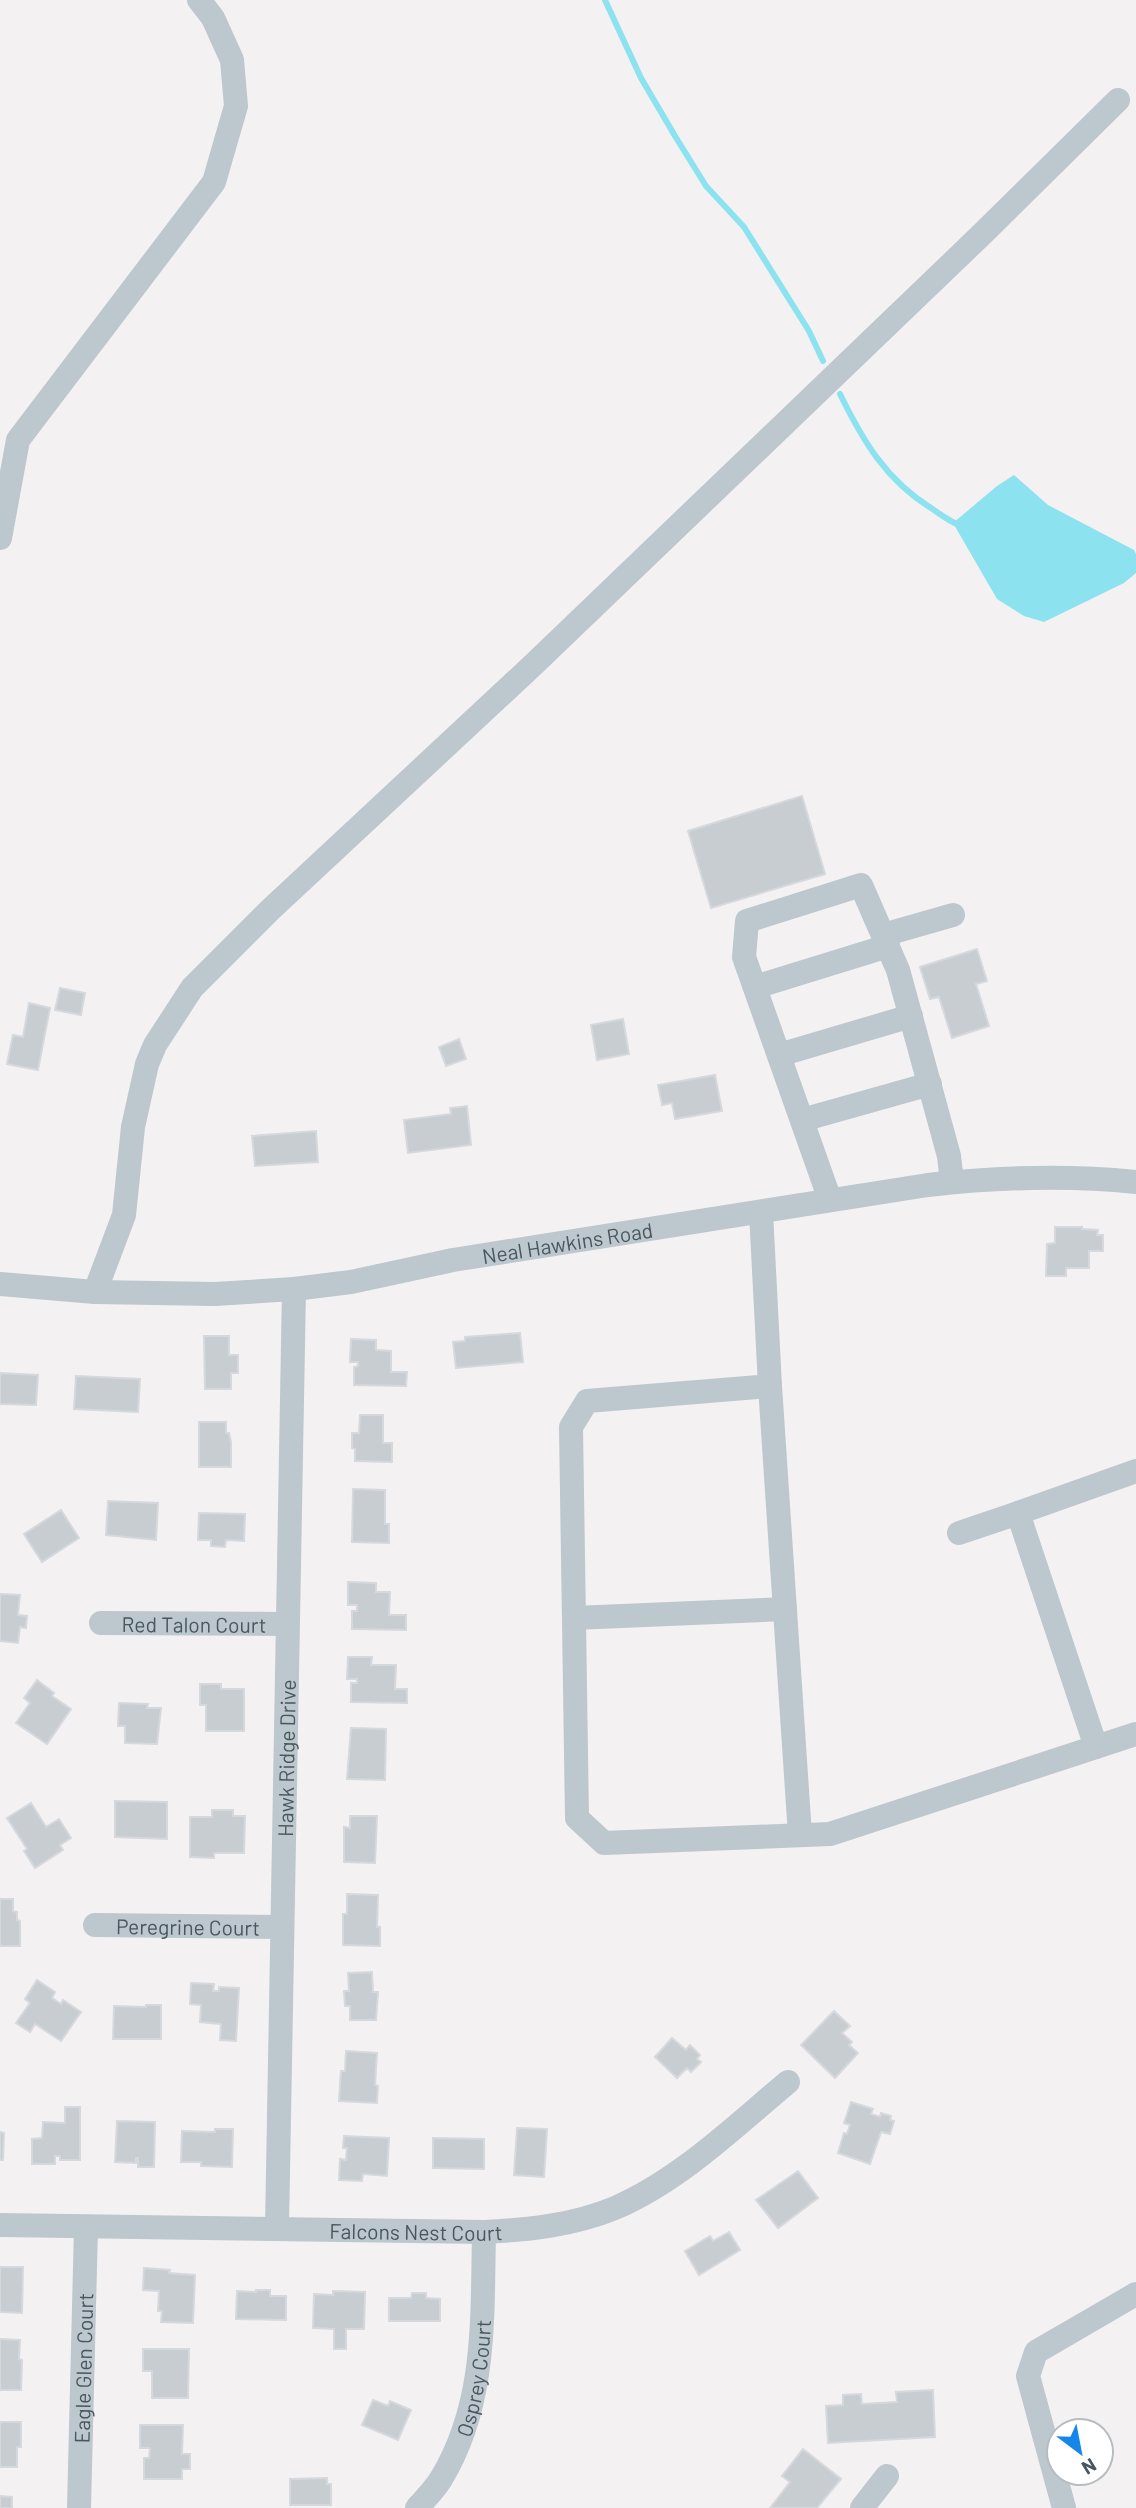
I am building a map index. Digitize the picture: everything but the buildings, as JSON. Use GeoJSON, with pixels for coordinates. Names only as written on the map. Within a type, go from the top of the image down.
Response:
{"type":"FeatureCollection","features":[{"type":"Feature","properties":{"kind":"street"},"geometry":{"type":"LineString","coordinates":[[0,538],[18,440],[214,182],[236,106],[232,61],[213,18],[199,0]]}},
{"type":"Feature","properties":{"kind":"street"},"geometry":{"type":"LineString","coordinates":[[95,1292],[124,1215],[133,1127],[147,1064],[155,1045],[192,988],[270,909],[553,646],[1118,100]]}},
{"type":"Feature","properties":{"kind":"street"},"geometry":{"type":"LineString","coordinates":[[830,1200],[744,957],[747,921],[862,885],[898,970],[949,1156],[952,1182]]}},
{"type":"Feature","properties":{"kind":"street"},"geometry":{"type":"LineString","coordinates":[[755,987],[953,915]]}},
{"type":"Feature","properties":{"kind":"street"},"geometry":{"type":"LineString","coordinates":[[779,1055],[911,1016]]}},
{"type":"Feature","properties":{"kind":"street"},"geometry":{"type":"LineString","coordinates":[[802,1120],[930,1084]]}},
{"type":"Feature","properties":{"kind":"street","name":"Neal Hawkins Road"},"geometry":{"type":"LineString","coordinates":[[0,1284],[95,1292],[215,1294],[294,1289],[351,1282],[453,1260],[952,1182],[1068,1177],[1136,1182]]}},
{"type":"Feature","properties":{"kind":"street"},"geometry":{"type":"LineString","coordinates":[[761,1212],[800,1835]]}},
{"type":"Feature","properties":{"kind":"street","name":"Hawk Ridge Drive"},"geometry":{"type":"LineString","coordinates":[[277,2227],[294,1289]]}},
{"type":"Feature","properties":{"kind":"street"},"geometry":{"type":"LineString","coordinates":[[770,1386],[587,1401],[571,1427],[577,1818],[604,1843],[830,1834],[1136,1734]]}},
{"type":"Feature","properties":{"kind":"street"},"geometry":{"type":"LineString","coordinates":[[958,1533],[1136,1471]]}},
{"type":"Feature","properties":{"kind":"street"},"geometry":{"type":"LineString","coordinates":[[1018,1513],[1096,1748]]}},
{"type":"Feature","properties":{"kind":"street"},"geometry":{"type":"LineString","coordinates":[[573,1618],[785,1609]]}},
{"type":"Feature","properties":{"kind":"street","name":"Red Talon Court"},"geometry":{"type":"LineString","coordinates":[[101,1623],[287,1624]]}},
{"type":"Feature","properties":{"kind":"street","name":"Peregrine Court"},"geometry":{"type":"LineString","coordinates":[[95,1925],[282,1927]]}},
{"type":"Feature","properties":{"kind":"street","name":"Falcons Nest Court"},"geometry":{"type":"LineString","coordinates":[[0,2225],[484,2232],[539,2228],[587,2217],[636,2197],[683,2168],[788,2082]]}},
{"type":"Feature","properties":{"kind":"street","name":"Eagle Glen Court"},"geometry":{"type":"LineString","coordinates":[[79,2508],[86,2227]]}},
{"type":"Feature","properties":{"kind":"street","name":"Osprey Court"},"geometry":{"type":"LineString","coordinates":[[417,2508],[440,2481],[467,2425],[474,2400],[482,2349],[484,2232]]}},
{"type":"Feature","properties":{"kind":"street"},"geometry":{"type":"LineString","coordinates":[[1063,2508],[1028,2376],[1036,2352],[1136,2294]]}},
{"type":"Feature","properties":{"kind":"street"},"geometry":{"type":"LineString","coordinates":[[862,2508],[887,2476]]}},
{"type":"Feature","properties":{"kind":"water"},"geometry":{"type":"Polygon","coordinates":[[[1014,475],[1048,505],[1134,550],[1136,573],[1124,583],[1044,622],[1024,616],[997,599],[953,523],[1014,475]]]}},
{"type":"Feature","properties":{"kind":"waterway"},"geometry":{"type":"LineString","coordinates":[[605,0],[641,78],[675,136],[706,186],[744,227],[809,331],[823,361]]}},
{"type":"Feature","properties":{"kind":"waterway"},"geometry":{"type":"LineString","coordinates":[[840,394],[867,443],[888,472],[915,497],[959,525]]}}]}
